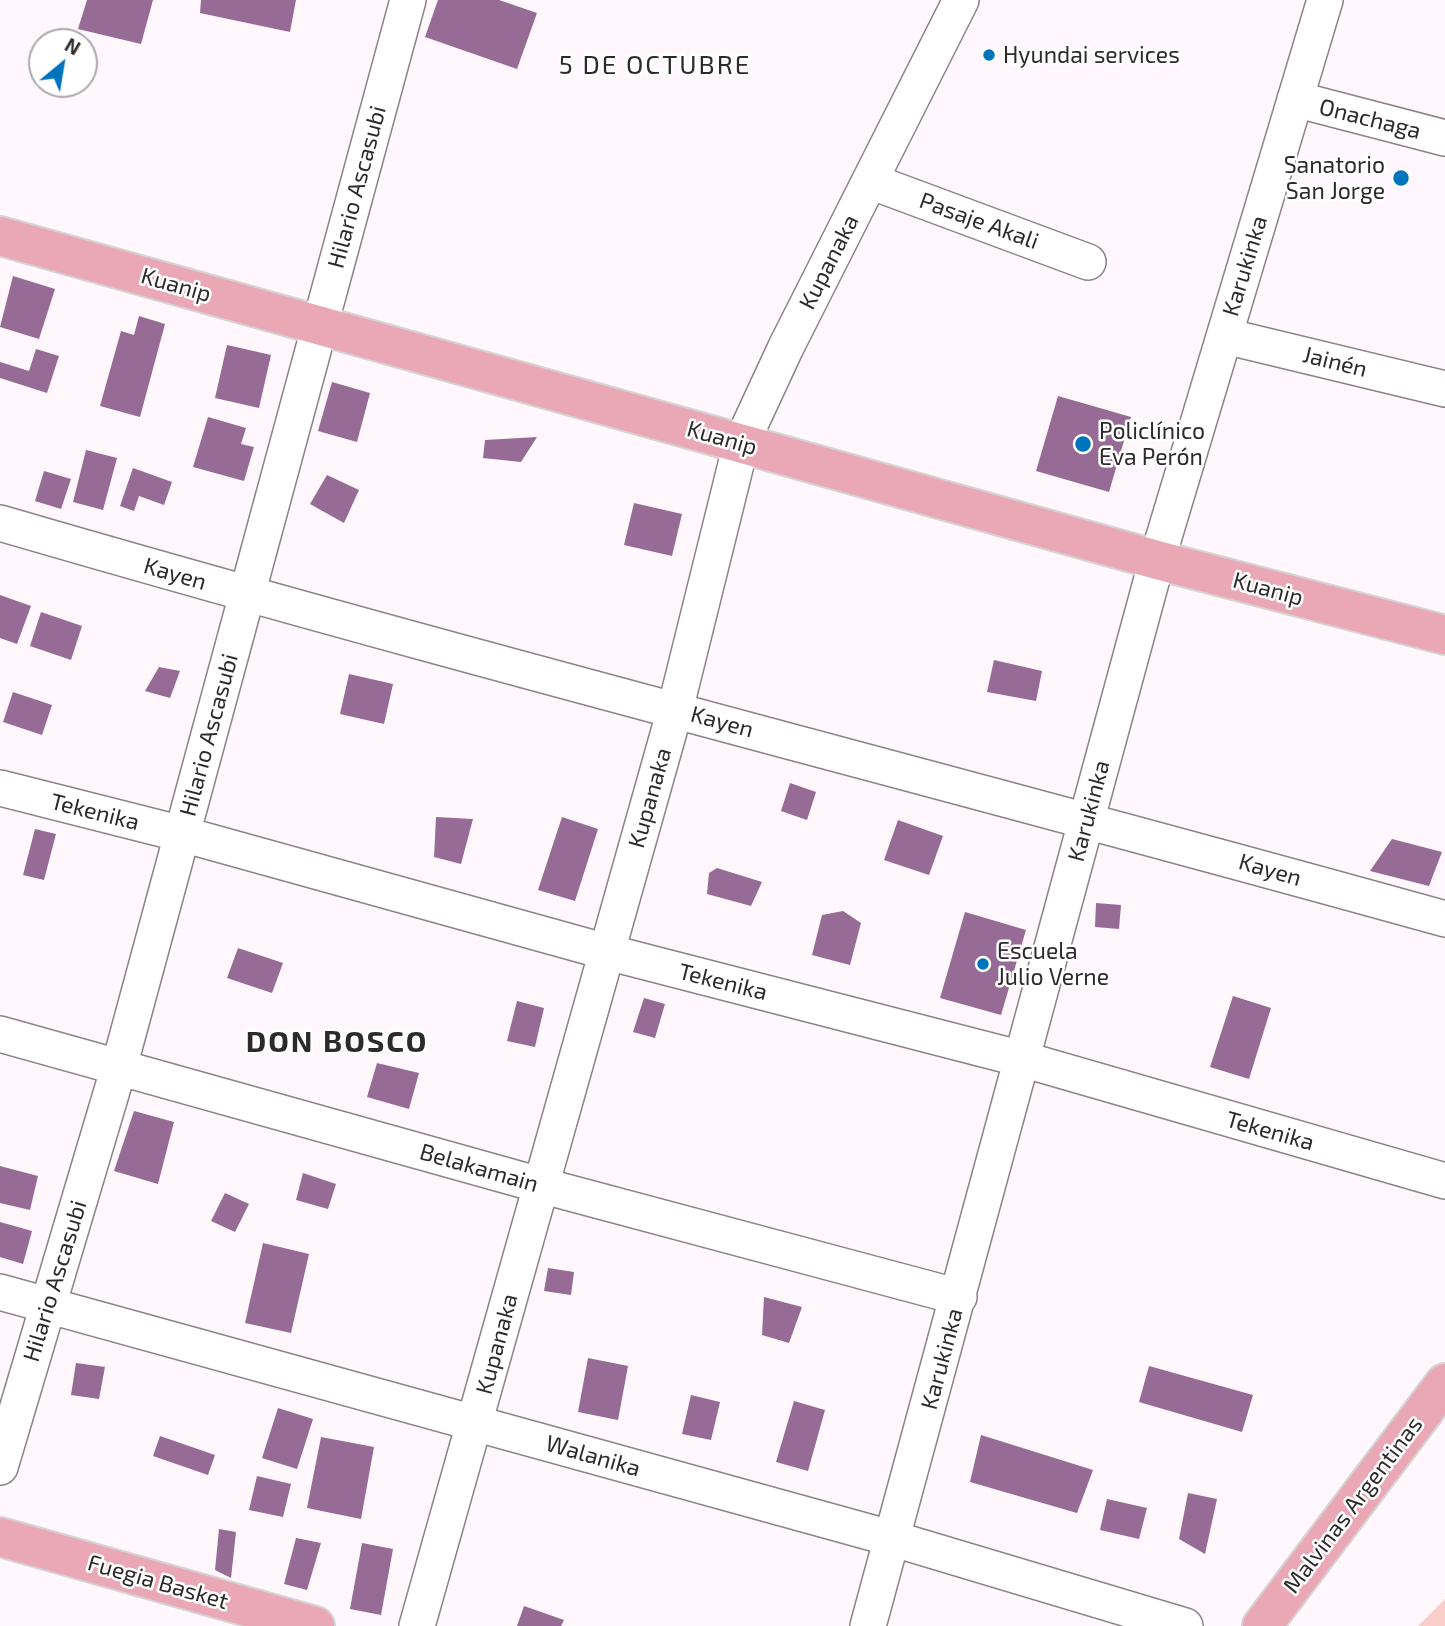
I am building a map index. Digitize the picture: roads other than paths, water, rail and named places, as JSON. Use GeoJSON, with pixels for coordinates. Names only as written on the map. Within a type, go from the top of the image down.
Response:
{"type":"FeatureCollection","features":[{"type":"Feature","properties":{"kind":"main road","name":"Kuanip"},"geometry":{"type":"LineString","coordinates":[[0,236],[1157,560],[1445,635]]}},
{"type":"Feature","properties":{"kind":"main road","name":"Malvinas Argentinas"},"geometry":{"type":"LineString","coordinates":[[1262,1626],[1445,1383]]}},
{"type":"Feature","properties":{"kind":"main road","name":"Fuegia Basket"},"geometry":{"type":"LineString","coordinates":[[0,1537],[316,1626]]}},
{"type":"Feature","properties":{"kind":"street","name":"Hilario Ascasubi"},"geometry":{"type":"LineString","coordinates":[[0,1467],[119,1067],[408,0]]}},
{"type":"Feature","properties":{"kind":"street","name":"Kupanaka"},"geometry":{"type":"LineString","coordinates":[[417,1626],[675,710],[741,444],[786,347],[961,0]]}},
{"type":"Feature","properties":{"kind":"street","name":"Karukinka"},"geometry":{"type":"LineString","coordinates":[[868,1626],[894,1539],[1157,560],[1325,0]]}},
{"type":"Feature","properties":{"kind":"street","name":"Onachaga"},"geometry":{"type":"LineString","coordinates":[[1295,99],[1445,138]]}},
{"type":"Feature","properties":{"kind":"street","name":"Pasaje Akali"},"geometry":{"type":"LineString","coordinates":[[870,181],[1088,262]]}},
{"type":"Feature","properties":{"kind":"street","name":"Jainén"},"geometry":{"type":"LineString","coordinates":[[1225,336],[1445,389]]}},
{"type":"Feature","properties":{"kind":"street","name":"Kayen"},"geometry":{"type":"LineString","coordinates":[[0,523],[247,595],[1087,819],[1445,919]]}},
{"type":"Feature","properties":{"kind":"street","name":"Tekenika"},"geometry":{"type":"LineString","coordinates":[[0,788],[182,834],[607,952],[1022,1059],[1445,1181]]}},
{"type":"Feature","properties":{"kind":"street","name":"Belakamain"},"geometry":{"type":"LineString","coordinates":[[0,1034],[540,1185],[959,1297]]}},
{"type":"Feature","properties":{"kind":"street","name":"Walanika"},"geometry":{"type":"LineString","coordinates":[[0,1292],[894,1539],[1185,1626]]}},
{"type":"Feature","properties":{"kind":"place","name":"Hyundai services"},"geometry":{"type":"Point","coordinates":[989,55]}},
{"type":"Feature","properties":{"kind":"place","name":"Sanatorio San Jorge"},"geometry":{"type":"Point","coordinates":[1401,178]}},
{"type":"Feature","properties":{"kind":"place","name":"Policlínico Eva Perón"},"geometry":{"type":"Point","coordinates":[1083,444]}},
{"type":"Feature","properties":{"kind":"place","name":"Escuela Julio Verne"},"geometry":{"type":"Point","coordinates":[983,964]}},
{"type":"Feature","properties":{"kind":"district","name":"5 DE OCTUBRE"},"geometry":{"type":"Point","coordinates":[655,65]}},
{"type":"Feature","properties":{"kind":"district","name":"DON BOSCO"},"geometry":{"type":"Point","coordinates":[337,1042]}}]}
